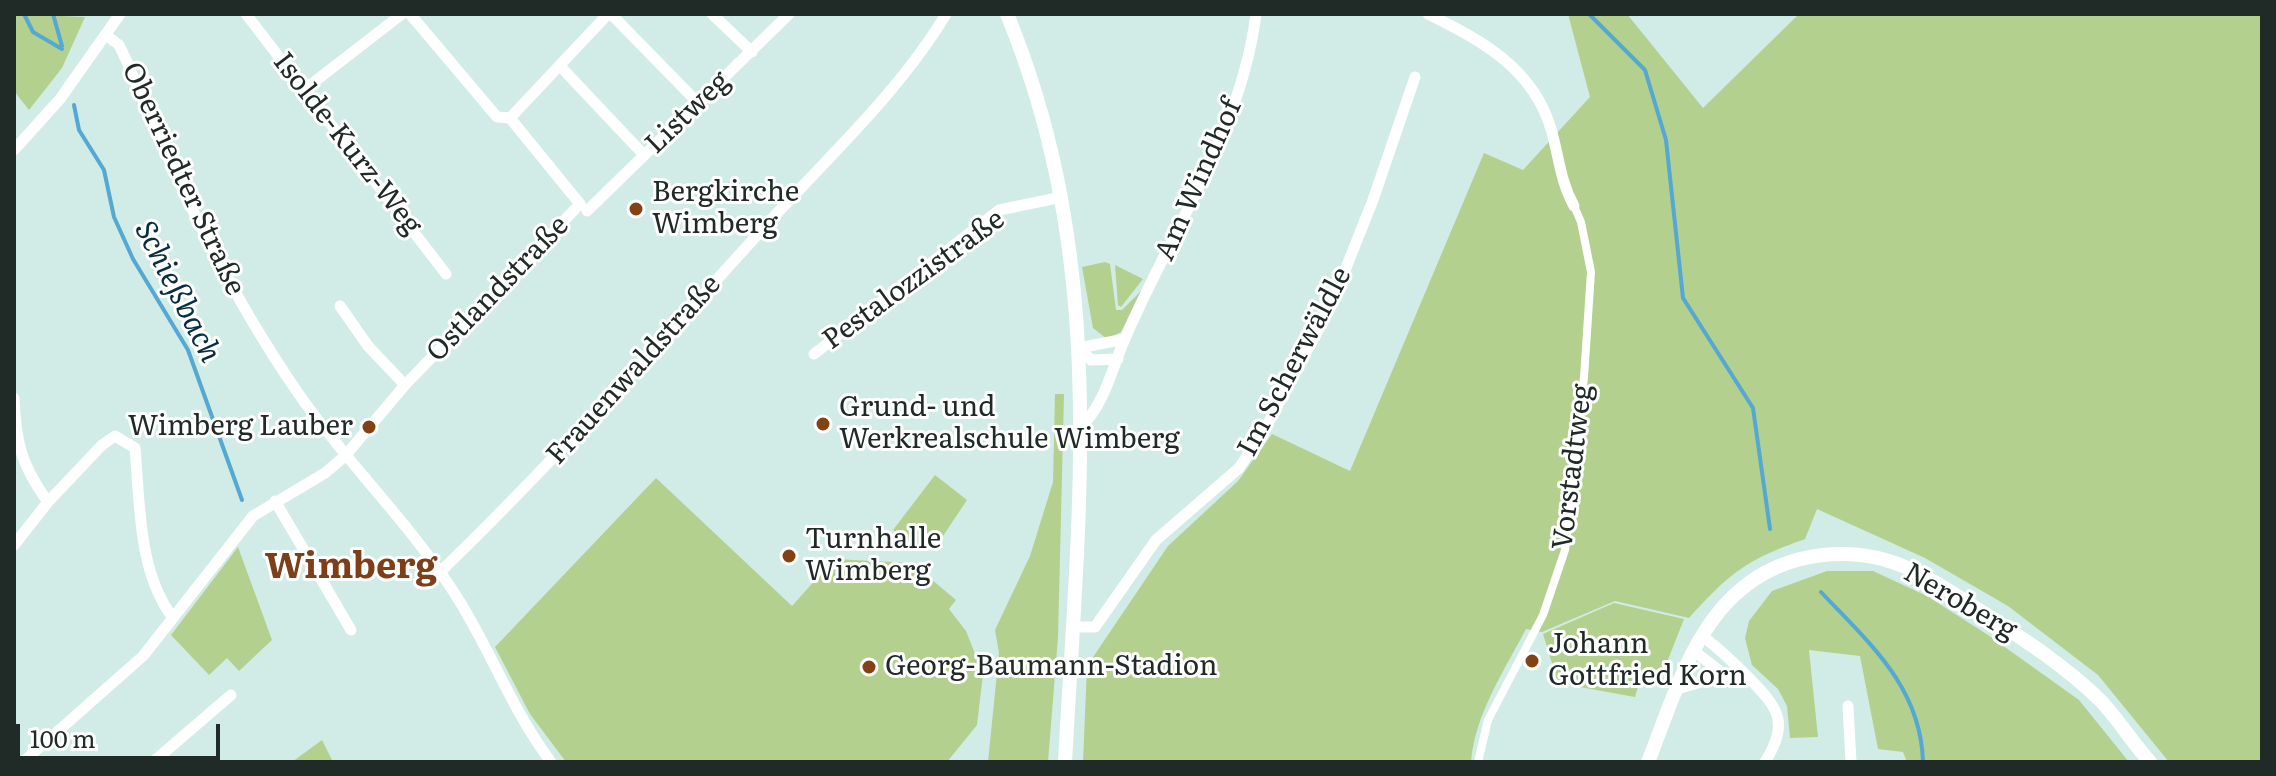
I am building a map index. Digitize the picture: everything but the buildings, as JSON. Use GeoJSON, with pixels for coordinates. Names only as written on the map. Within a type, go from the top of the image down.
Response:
{"type":"FeatureCollection","features":[{"type":"Feature","properties":{"kind":"street"},"geometry":{"type":"LineString","coordinates":[[14,150],[60,99],[120,14]]}},
{"type":"Feature","properties":{"kind":"street","name":"Isolde-Kurz-Weg"},"geometry":{"type":"LineString","coordinates":[[246,14],[446,274]]}},
{"type":"Feature","properties":{"kind":"street"},"geometry":{"type":"LineString","coordinates":[[305,89],[402,14]]}},
{"type":"Feature","properties":{"kind":"street"},"geometry":{"type":"LineString","coordinates":[[410,14],[497,117],[510,118],[610,14],[699,104]]}},
{"type":"Feature","properties":{"kind":"street"},"geometry":{"type":"LineString","coordinates":[[712,14],[752,52]]}},
{"type":"Feature","properties":{"kind":"street","name":"Listweg"},"geometry":{"type":"LineString","coordinates":[[587,211],[789,14]]}},
{"type":"Feature","properties":{"kind":"street","name":"Frauenwaldstraße"},"geometry":{"type":"LineString","coordinates":[[440,572],[508,507],[654,350],[886,92],[946,14]]}},
{"type":"Feature","properties":{"kind":"street"},"geometry":{"type":"LineString","coordinates":[[1007,14],[1029,68],[1049,132],[1075,278],[1081,427],[1074,627],[1065,762]]}},
{"type":"Feature","properties":{"kind":"street","name":"Am Windhof"},"geometry":{"type":"LineString","coordinates":[[1081,427],[1096,412],[1125,339],[1224,132],[1251,48],[1256,14]]}},
{"type":"Feature","properties":{"kind":"street"},"geometry":{"type":"LineString","coordinates":[[1428,14],[1494,50],[1528,83],[1548,120],[1560,176],[1574,206]]}},
{"type":"Feature","properties":{"kind":"street","name":"Oberriedter Straße"},"geometry":{"type":"LineString","coordinates":[[106,35],[119,45],[201,231],[235,292],[298,393],[440,572],[470,622],[514,708],[551,762]]}},
{"type":"Feature","properties":{"kind":"street"},"geometry":{"type":"LineString","coordinates":[[560,66],[644,155]]}},
{"type":"Feature","properties":{"kind":"street","name":"Im Scherwäldle"},"geometry":{"type":"LineString","coordinates":[[1074,627],[1095,627],[1156,540],[1239,468],[1255,446],[1330,308],[1373,200],[1415,77]]}},
{"type":"Feature","properties":{"kind":"street","name":"Ostlandstraße"},"geometry":{"type":"LineString","coordinates":[[23,762],[143,656],[253,516],[325,473],[345,456],[405,385],[580,204],[510,118]]}},
{"type":"Feature","properties":{"kind":"street","name":"Pestalozzistraße"},"geometry":{"type":"LineString","coordinates":[[814,354],[999,210],[1062,197]]}},
{"type":"Feature","properties":{"kind":"street","name":"Vorstadtweg"},"geometry":{"type":"LineString","coordinates":[[1478,762],[1488,720],[1543,615],[1565,550],[1584,377],[1591,272],[1581,222],[1574,206]]}},
{"type":"Feature","properties":{"kind":"street","name":"Ostlandstraße"},"geometry":{"type":"LineString","coordinates":[[340,306],[376,355],[405,385]]}},
{"type":"Feature","properties":{"kind":"street"},"geometry":{"type":"LineString","coordinates":[[1079,348],[1125,339]]}},
{"type":"Feature","properties":{"kind":"street"},"geometry":{"type":"LineString","coordinates":[[1079,348],[1091,360],[1118,359]]}},
{"type":"Feature","properties":{"kind":"street"},"geometry":{"type":"LineString","coordinates":[[14,398],[16,443],[29,477],[48,502]]}},
{"type":"Feature","properties":{"kind":"street"},"geometry":{"type":"LineString","coordinates":[[14,545],[48,502],[102,445],[115,436],[135,448],[142,533],[161,603],[173,618]]}},
{"type":"Feature","properties":{"kind":"street"},"geometry":{"type":"LineString","coordinates":[[275,501],[351,630]]}},
{"type":"Feature","properties":{"kind":"street","name":"Neroberg"},"geometry":{"type":"LineString","coordinates":[[1648,762],[1694,651],[1702,636],[1738,592],[1773,568],[1813,556],[1839,554],[1877,558],[1909,568],[2067,669],[2103,703],[2150,762]]}},
{"type":"Feature","properties":{"kind":"street"},"geometry":{"type":"LineString","coordinates":[[1702,636],[1735,661],[1773,703],[1779,718],[1779,735],[1765,762]]}},
{"type":"Feature","properties":{"kind":"street"},"geometry":{"type":"LineString","coordinates":[[1694,651],[1725,675]]}},
{"type":"Feature","properties":{"kind":"street"},"geometry":{"type":"LineString","coordinates":[[1677,689],[1725,675],[1749,679]]}},
{"type":"Feature","properties":{"kind":"street"},"geometry":{"type":"LineString","coordinates":[[153,762],[231,695]]}},
{"type":"Feature","properties":{"kind":"street"},"geometry":{"type":"LineString","coordinates":[[1848,706],[1851,762]]}},
{"type":"Feature","properties":{"kind":"green space"},"geometry":{"type":"Polygon","coordinates":[[[14,14],[85,17],[62,68],[29,110],[14,91],[14,14]]]}},
{"type":"Feature","properties":{"kind":"green space"},"geometry":{"type":"Polygon","coordinates":[[[1568,14],[1627,14],[1703,108],[1799,14],[2262,14],[2262,762],[2169,762],[2098,675],[2008,606],[1925,558],[1817,509],[1805,539],[1741,569],[1689,618],[1615,601],[1542,632],[1526,629],[1484,710],[1471,762],[1083,762],[1087,666],[1168,546],[1238,481],[1272,434],[1350,471],[1484,153],[1523,170],[1590,97],[1568,14]]]}},
{"type":"Feature","properties":{"kind":"green space"},"geometry":{"type":"Polygon","coordinates":[[[1105,262],[1110,264],[1116,310],[1122,310],[1142,290],[1121,332],[1107,339],[1093,328],[1082,267],[1105,262]]]}},
{"type":"Feature","properties":{"kind":"green space"},"geometry":{"type":"Polygon","coordinates":[[[1115,265],[1143,279],[1121,307],[1118,305],[1115,265]]]}},
{"type":"Feature","properties":{"kind":"green space"},"geometry":{"type":"Polygon","coordinates":[[[1055,394],[1064,394],[1058,637],[1048,762],[988,762],[999,653],[995,630],[1030,556],[1053,482],[1055,394]]]}},
{"type":"Feature","properties":{"kind":"green space"},"geometry":{"type":"Polygon","coordinates":[[[935,475],[967,500],[935,548],[922,551],[893,530],[935,475]]]}},
{"type":"Feature","properties":{"kind":"green space"},"geometry":{"type":"Polygon","coordinates":[[[656,478],[792,606],[834,559],[912,563],[956,600],[949,609],[966,631],[983,674],[977,725],[947,762],[566,762],[530,714],[495,647],[656,478]]]}},
{"type":"Feature","properties":{"kind":"green space"},"geometry":{"type":"Polygon","coordinates":[[[238,547],[272,640],[239,671],[227,658],[209,675],[171,635],[238,547]]]}},
{"type":"Feature","properties":{"kind":"green space"},"geometry":{"type":"Polygon","coordinates":[[[1827,571],[1873,571],[1927,596],[2079,700],[2129,762],[1907,762],[1903,752],[1878,749],[1860,656],[1809,650],[1818,737],[1790,738],[1787,706],[1778,689],[1752,665],[1745,638],[1749,621],[1772,591],[1827,571]]]}},
{"type":"Feature","properties":{"kind":"green space"},"geometry":{"type":"Polygon","coordinates":[[[1614,603],[1684,619],[1660,680],[1640,680],[1635,697],[1558,683],[1543,634],[1614,603]]]}},
{"type":"Feature","properties":{"kind":"green space"},"geometry":{"type":"Polygon","coordinates":[[[322,740],[333,762],[292,762],[322,740]]]}},
{"type":"Feature","properties":{"kind":"waterway"},"geometry":{"type":"LineString","coordinates":[[24,14],[33,32],[62,49]]}},
{"type":"Feature","properties":{"kind":"waterway"},"geometry":{"type":"LineString","coordinates":[[53,14],[62,46]]}},
{"type":"Feature","properties":{"kind":"waterway"},"geometry":{"type":"LineString","coordinates":[[1589,14],[1645,70],[1666,140],[1683,298],[1753,408],[1770,529]]}},
{"type":"Feature","properties":{"kind":"waterway","name":"Schießbach"},"geometry":{"type":"LineString","coordinates":[[74,105],[79,130],[104,170],[114,217],[133,259],[188,350],[242,500]]}},
{"type":"Feature","properties":{"kind":"waterway"},"geometry":{"type":"LineString","coordinates":[[1821,592],[1874,648],[1903,689],[1920,735],[1923,762]]}},
{"type":"Feature","properties":{"kind":"place","name":"Bergkirche Wimberg"},"geometry":{"type":"Point","coordinates":[636,209]}},
{"type":"Feature","properties":{"kind":"place","name":"Grund- und Werkrealschule Wimberg"},"geometry":{"type":"Point","coordinates":[823,424]}},
{"type":"Feature","properties":{"kind":"place","name":"Wimberg Lauber"},"geometry":{"type":"Point","coordinates":[369,427]}},
{"type":"Feature","properties":{"kind":"place","name":"Turnhalle Wimberg"},"geometry":{"type":"Point","coordinates":[789,556]}},
{"type":"Feature","properties":{"kind":"place","name":"Johann Gottfried Korn"},"geometry":{"type":"Point","coordinates":[1532,661]}},
{"type":"Feature","properties":{"kind":"place","name":"Georg-Baumann-Stadion"},"geometry":{"type":"Point","coordinates":[869,667]}},
{"type":"Feature","properties":{"kind":"district","name":"Wimberg"},"geometry":{"type":"Point","coordinates":[351,567]}}]}
